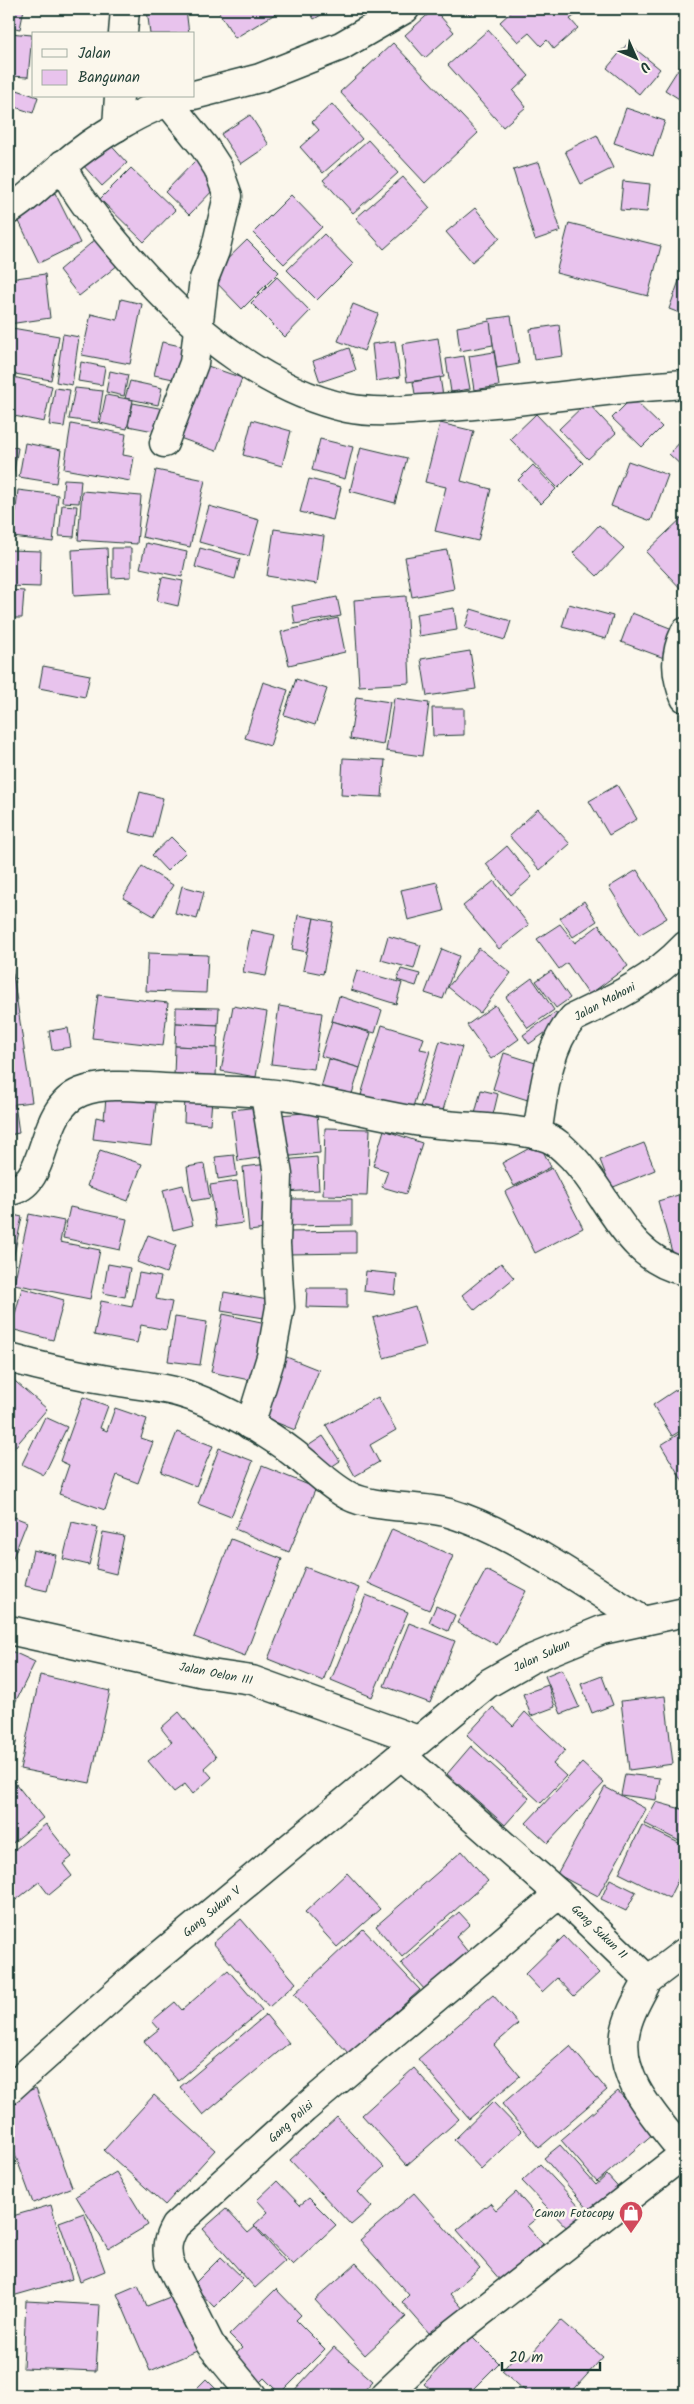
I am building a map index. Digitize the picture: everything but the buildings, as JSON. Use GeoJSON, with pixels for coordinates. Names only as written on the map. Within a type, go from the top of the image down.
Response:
{"type":"FeatureCollection","features":[{"type":"Feature","properties":{"kind":"street"},"geometry":{"type":"LineString","coordinates":[[124,32],[125,9]]}},
{"type":"Feature","properties":{"kind":"street"},"geometry":{"type":"LineString","coordinates":[[195,94],[260,78],[332,50],[405,9]]}},
{"type":"Feature","properties":{"kind":"street"},"geometry":{"type":"LineString","coordinates":[[117,127],[119,98]]}},
{"type":"Feature","properties":{"kind":"street"},"geometry":{"type":"LineString","coordinates":[[9,210],[23,202],[63,164],[117,127],[177,99],[218,168],[228,196],[215,251],[204,279],[194,363],[164,443]]}},
{"type":"Feature","properties":{"kind":"street"},"geometry":{"type":"LineString","coordinates":[[63,164],[66,174],[105,228],[158,290],[226,351],[260,372],[312,398],[348,409],[383,411],[489,405],[685,384]]}},
{"type":"Feature","properties":{"kind":"street"},"geometry":{"type":"LineString","coordinates":[[685,632],[676,659],[678,682],[685,698]]}},
{"type":"Feature","properties":{"kind":"street","name":"Jalan Mahoni"},"geometry":{"type":"LineString","coordinates":[[537,1135],[550,1066],[568,1024],[573,1018],[622,995],[659,971],[685,946]]}},
{"type":"Feature","properties":{"kind":"street"},"geometry":{"type":"LineString","coordinates":[[9,1190],[22,1185],[32,1174],[40,1161],[47,1131],[54,1114],[80,1093],[113,1087],[294,1097],[427,1123],[537,1135],[552,1139],[579,1164],[643,1252],[658,1262],[685,1271]]}},
{"type":"Feature","properties":{"kind":"street"},"geometry":{"type":"LineString","coordinates":[[250,1425],[271,1357],[280,1307],[276,1252],[278,1175],[265,1095]]}},
{"type":"Feature","properties":{"kind":"street"},"geometry":{"type":"LineString","coordinates":[[9,1358],[101,1378],[169,1389],[195,1398],[250,1425],[292,1451],[350,1496],[367,1502],[449,1513],[486,1527],[526,1548],[644,1621]]}},
{"type":"Feature","properties":{"kind":"street","name":"Jalan Sukun"},"geometry":{"type":"LineString","coordinates":[[410,1747],[487,1684],[529,1660],[602,1630],[685,1612]]}},
{"type":"Feature","properties":{"kind":"street","name":"Jalan Oelon III"},"geometry":{"type":"LineString","coordinates":[[9,1630],[204,1673],[252,1680],[410,1747]]}},
{"type":"Feature","properties":{"kind":"street","name":"Gang Sukun II"},"geometry":{"type":"LineString","coordinates":[[410,1747],[648,1980]]}},
{"type":"Feature","properties":{"kind":"street","name":"Gang Sukun V"},"geometry":{"type":"LineString","coordinates":[[9,2088],[141,1971],[410,1747]]}},
{"type":"Feature","properties":{"kind":"street","name":"Gang Polisi"},"geometry":{"type":"LineString","coordinates":[[252,2395],[210,2344],[170,2262],[166,2249],[169,2237],[175,2226],[304,2109],[559,1894]]}},
{"type":"Feature","properties":{"kind":"street"},"geometry":{"type":"LineString","coordinates":[[385,2395],[436,2347],[685,2155],[644,2103],[630,2073],[624,2052],[628,2024],[648,1980],[685,1952]]}},
{"type":"Feature","properties":{"kind":"place","name":"Canon Fotocopy"},"geometry":{"type":"Point","coordinates":[631,2234]}}]}
